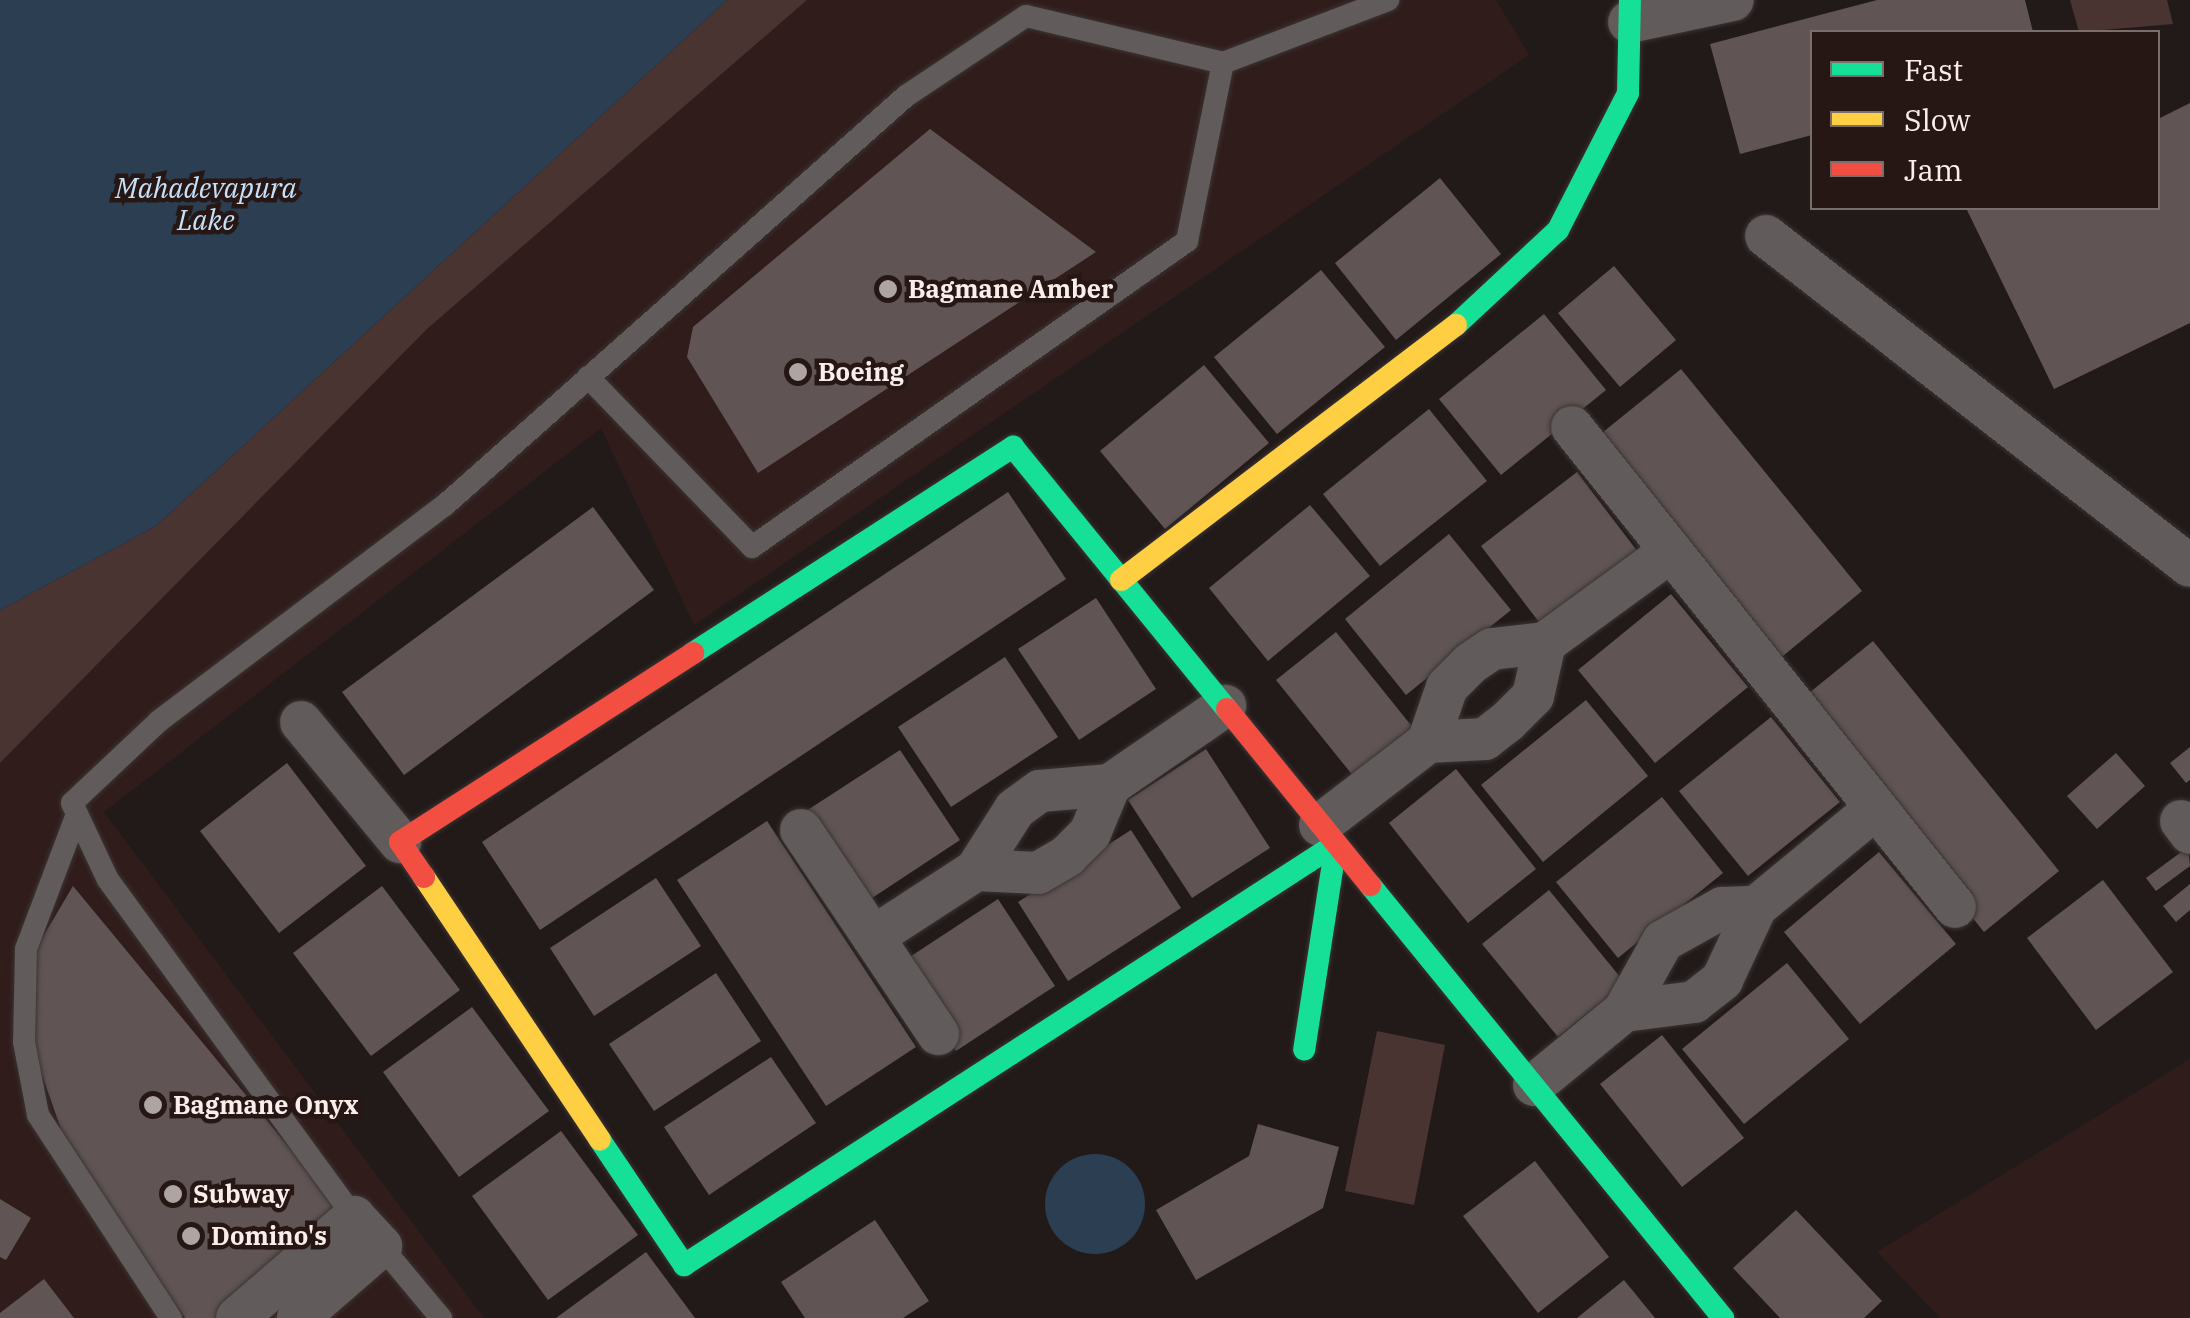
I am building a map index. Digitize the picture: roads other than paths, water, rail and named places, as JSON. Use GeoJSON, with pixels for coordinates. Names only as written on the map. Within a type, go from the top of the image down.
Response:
{"type":"FeatureCollection","features":[{"type":"Feature","properties":{"kind":"street"},"geometry":{"type":"LineString","coordinates":[[1121,580],[1460,322],[1558,230],[1628,94],[1629,11],[1733,0]]}},
{"type":"Feature","properties":{"kind":"street"},"geometry":{"type":"LineString","coordinates":[[1766,236],[2190,566]]}},
{"type":"Feature","properties":{"kind":"street"},"geometry":{"type":"LineString","coordinates":[[1572,427],[1955,907]]}},
{"type":"Feature","properties":{"kind":"street"},"geometry":{"type":"LineString","coordinates":[[400,842],[1014,448],[1723,1318]]}},
{"type":"Feature","properties":{"kind":"street"},"geometry":{"type":"LineString","coordinates":[[301,722],[400,842],[684,1265],[1328,834],[1428,742],[1447,687],[1471,663],[1492,649],[1544,643],[1671,551]]}},
{"type":"Feature","properties":{"kind":"street"},"geometry":{"type":"LineString","coordinates":[[1428,742],[1486,739],[1507,722],[1533,696],[1544,643]]}},
{"type":"Feature","properties":{"kind":"street"},"geometry":{"type":"LineString","coordinates":[[873,937],[976,870],[994,835],[1040,791],[1110,785],[1224,706]]}},
{"type":"Feature","properties":{"kind":"street"},"geometry":{"type":"LineString","coordinates":[[976,870],[1038,873],[1067,856],[1090,833],[1110,785]]}},
{"type":"Feature","properties":{"kind":"street"},"geometry":{"type":"LineString","coordinates":[[1624,1012],[1683,1005],[1722,980],[1756,907],[1875,809]]}},
{"type":"Feature","properties":{"kind":"street"},"geometry":{"type":"LineString","coordinates":[[801,830],[938,1034]]}},
{"type":"Feature","properties":{"kind":"street"},"geometry":{"type":"LineString","coordinates":[[1304,1050],[1328,834]]}},
{"type":"Feature","properties":{"kind":"street"},"geometry":{"type":"LineString","coordinates":[[1534,1085],[1624,1012],[1663,940],[1722,908],[1756,907]]}},
{"type":"Feature","properties":{"kind":"street"},"geometry":{"type":"LineString","coordinates":[[238,1318],[368,1232]]}},
{"type":"Feature","properties":{"kind":"street"},"geometry":{"type":"LineString","coordinates":[[298,1318],[368,1232]]}},
{"type":"Feature","properties":{"kind":"lane"},"geometry":{"type":"LineString","coordinates":[[441,1318],[368,1232],[108,880],[72,803],[159,720],[445,505],[906,96],[1026,16],[1223,64],[1388,0]]}},
{"type":"Feature","properties":{"kind":"lane"},"geometry":{"type":"LineString","coordinates":[[588,377],[752,547],[1187,240],[1223,64]]}},
{"type":"Feature","properties":{"kind":"lane"},"geometry":{"type":"LineString","coordinates":[[77,814],[26,949],[24,1042],[38,1116],[172,1318]]}},
{"type":"Feature","properties":{"kind":"water","name":"Mahadevapura Lake"},"geometry":{"type":"Polygon","coordinates":[[[0,0],[727,0],[156,526],[0,610],[0,0]]]}},
{"type":"Feature","properties":{"kind":"water"},"geometry":{"type":"Polygon","coordinates":[[[1085,1154],[1105,1154],[1131,1168],[1142,1185],[1142,1223],[1131,1240],[1105,1254],[1085,1254],[1067,1246],[1053,1232],[1045,1214],[1045,1194],[1053,1176],[1067,1162],[1085,1154]]]}},
{"type":"Feature","properties":{"kind":"place","name":"Bagmane Amber"},"geometry":{"type":"Point","coordinates":[888,289]}},
{"type":"Feature","properties":{"kind":"place","name":"Boeing"},"geometry":{"type":"Point","coordinates":[798,372]}},
{"type":"Feature","properties":{"kind":"place","name":"Bagmane Onyx"},"geometry":{"type":"Point","coordinates":[153,1105]}},
{"type":"Feature","properties":{"kind":"place","name":"Subway"},"geometry":{"type":"Point","coordinates":[173,1194]}},
{"type":"Feature","properties":{"kind":"place","name":"Domino's"},"geometry":{"type":"Point","coordinates":[191,1236]}}]}
